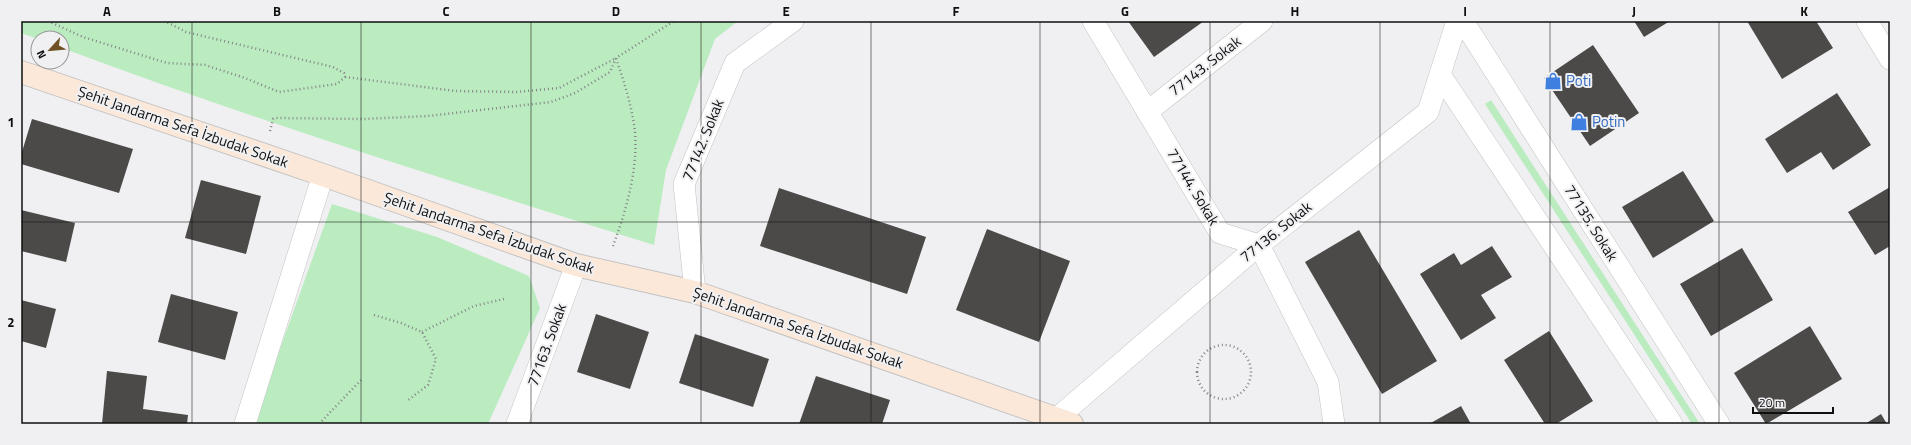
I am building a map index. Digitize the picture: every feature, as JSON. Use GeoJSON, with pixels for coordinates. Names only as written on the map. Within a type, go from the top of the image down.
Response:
{"type":"FeatureCollection","features":[{"type":"Feature","properties":{"kind":"main road","name":"Şehit Jandarma Sefa İzbudak Sokak"},"geometry":{"type":"LineString","coordinates":[[21,72],[323,175],[576,265],[695,292],[1049,420]]}},
{"type":"Feature","properties":{"kind":"street","name":"77142. Sokak"},"geometry":{"type":"LineString","coordinates":[[695,292],[684,184],[735,63],[793,21]]}},
{"type":"Feature","properties":{"kind":"street","name":"77144. Sokak"},"geometry":{"type":"LineString","coordinates":[[1093,21],[1220,233],[1259,245]]}},
{"type":"Feature","properties":{"kind":"street","name":"77143. Sokak"},"geometry":{"type":"LineString","coordinates":[[1147,112],[1262,21]]}},
{"type":"Feature","properties":{"kind":"street","name":"77136. Sokak"},"geometry":{"type":"LineString","coordinates":[[1049,420],[1259,245],[1428,112],[1441,76],[1457,21]]}},
{"type":"Feature","properties":{"kind":"street","name":"77135. Sokak"},"geometry":{"type":"LineString","coordinates":[[1463,21],[1719,424]]}},
{"type":"Feature","properties":{"kind":"street"},"geometry":{"type":"LineString","coordinates":[[1867,21],[1890,59]]}},
{"type":"Feature","properties":{"kind":"street"},"geometry":{"type":"LineString","coordinates":[[1441,76],[1672,424]]}},
{"type":"Feature","properties":{"kind":"street"},"geometry":{"type":"LineString","coordinates":[[246,424],[323,175]]}},
{"type":"Feature","properties":{"kind":"street"},"geometry":{"type":"LineString","coordinates":[[1259,245],[1328,382],[1334,424]]}},
{"type":"Feature","properties":{"kind":"street","name":"77163. Sokak"},"geometry":{"type":"LineString","coordinates":[[517,424],[576,265]]}},
{"type":"Feature","properties":{"kind":"path"},"geometry":{"type":"LineString","coordinates":[[48,21],[83,37],[167,63],[205,65],[245,78],[279,92],[337,84],[345,77],[456,91],[516,92],[559,88],[616,58],[674,21]]}},
{"type":"Feature","properties":{"kind":"path"},"geometry":{"type":"LineString","coordinates":[[165,21],[186,32],[333,67],[344,73],[345,77]]}},
{"type":"Feature","properties":{"kind":"path"},"geometry":{"type":"LineString","coordinates":[[270,133],[273,120],[276,118],[364,119],[428,116],[551,102],[575,93],[610,72],[616,58]]}},
{"type":"Feature","properties":{"kind":"path"},"geometry":{"type":"LineString","coordinates":[[613,246],[620,226],[635,159],[635,132],[629,99],[616,58]]}},
{"type":"Feature","properties":{"kind":"path"},"geometry":{"type":"LineString","coordinates":[[422,332],[474,306],[504,299]]}},
{"type":"Feature","properties":{"kind":"path"},"geometry":{"type":"LineString","coordinates":[[374,315],[401,323],[422,332],[436,359],[428,385],[407,401]]}},
{"type":"Feature","properties":{"kind":"path"},"geometry":{"type":"LineString","coordinates":[[1223,345],[1237,348],[1245,354],[1250,363],[1252,373],[1250,383],[1244,392],[1235,398],[1224,400],[1213,398],[1204,391],[1199,383],[1197,373],[1198,364],[1203,355],[1210,349],[1223,345]]}},
{"type":"Feature","properties":{"kind":"path"},"geometry":{"type":"LineString","coordinates":[[319,424],[361,380]]}},
{"type":"Feature","properties":{"kind":"green space"},"geometry":{"type":"Polygon","coordinates":[[[21,21],[738,21],[715,39],[666,170],[654,245],[357,151],[135,75],[70,51],[70,30],[30,30],[30,36],[21,33],[21,21]]]}},
{"type":"Feature","properties":{"kind":"green space"},"geometry":{"type":"Polygon","coordinates":[[[1491,100],[1700,424],[1692,424],[1485,104],[1491,100]]]}},
{"type":"Feature","properties":{"kind":"green space"},"geometry":{"type":"Polygon","coordinates":[[[332,204],[437,237],[529,276],[540,308],[488,424],[253,424],[332,204]]]}},
{"type":"Feature","properties":{"kind":"building"},"geometry":{"type":"Polygon","coordinates":[[[1128,21],[1204,21],[1154,57],[1128,21]]]}},
{"type":"Feature","properties":{"kind":"building"},"geometry":{"type":"Polygon","coordinates":[[[1634,21],[1670,21],[1644,37],[1634,21]]]}},
{"type":"Feature","properties":{"kind":"building"},"geometry":{"type":"Polygon","coordinates":[[[1747,21],[1816,21],[1833,48],[1782,79],[1747,21]]]}},
{"type":"Feature","properties":{"kind":"building"},"geometry":{"type":"Polygon","coordinates":[[[1593,45],[1639,113],[1590,146],[1544,78],[1593,45]]]}},
{"type":"Feature","properties":{"kind":"building"},"geometry":{"type":"Polygon","coordinates":[[[1837,93],[1871,145],[1833,170],[1821,152],[1787,173],[1765,139],[1837,93]]]}},
{"type":"Feature","properties":{"kind":"building"},"geometry":{"type":"Polygon","coordinates":[[[32,119],[133,149],[119,193],[21,164],[21,155],[32,119]]]}},
{"type":"Feature","properties":{"kind":"building"},"geometry":{"type":"Polygon","coordinates":[[[1683,171],[1714,221],[1653,258],[1622,207],[1683,171]]]}},
{"type":"Feature","properties":{"kind":"building"},"geometry":{"type":"Polygon","coordinates":[[[201,180],[261,196],[246,254],[185,238],[201,180]]]}},
{"type":"Feature","properties":{"kind":"building"},"geometry":{"type":"Polygon","coordinates":[[[1890,187],[1890,246],[1875,255],[1848,212],[1890,187]]]}},
{"type":"Feature","properties":{"kind":"building"},"geometry":{"type":"Polygon","coordinates":[[[779,188],[926,237],[907,294],[760,246],[779,188]]]}},
{"type":"Feature","properties":{"kind":"building"},"geometry":{"type":"Polygon","coordinates":[[[21,210],[75,223],[66,262],[21,251],[21,210]]]}},
{"type":"Feature","properties":{"kind":"building"},"geometry":{"type":"Polygon","coordinates":[[[987,229],[1070,261],[1039,342],[956,310],[987,229]]]}},
{"type":"Feature","properties":{"kind":"building"},"geometry":{"type":"Polygon","coordinates":[[[1359,230],[1437,361],[1382,394],[1305,262],[1359,230]]]}},
{"type":"Feature","properties":{"kind":"building"},"geometry":{"type":"Polygon","coordinates":[[[1492,246],[1512,277],[1481,295],[1496,318],[1461,340],[1420,274],[1454,253],[1461,265],[1492,246]]]}},
{"type":"Feature","properties":{"kind":"building"},"geometry":{"type":"Polygon","coordinates":[[[1742,248],[1773,300],[1711,336],[1680,284],[1742,248]]]}},
{"type":"Feature","properties":{"kind":"building"},"geometry":{"type":"Polygon","coordinates":[[[171,294],[238,312],[225,360],[158,342],[171,294]]]}},
{"type":"Feature","properties":{"kind":"building"},"geometry":{"type":"Polygon","coordinates":[[[21,300],[56,309],[46,348],[21,341],[21,300]]]}},
{"type":"Feature","properties":{"kind":"building"},"geometry":{"type":"Polygon","coordinates":[[[596,314],[649,332],[630,389],[577,372],[596,314]]]}},
{"type":"Feature","properties":{"kind":"building"},"geometry":{"type":"Polygon","coordinates":[[[1810,326],[1842,379],[1766,424],[1734,373],[1810,326]]]}},
{"type":"Feature","properties":{"kind":"building"},"geometry":{"type":"Polygon","coordinates":[[[1549,331],[1593,401],[1556,424],[1545,424],[1504,360],[1549,331]]]}},
{"type":"Feature","properties":{"kind":"building"},"geometry":{"type":"Polygon","coordinates":[[[695,334],[769,359],[753,407],[679,383],[695,334]]]}},
{"type":"Feature","properties":{"kind":"building"},"geometry":{"type":"Polygon","coordinates":[[[107,371],[147,376],[143,409],[188,415],[187,424],[102,424],[107,371]]]}},
{"type":"Feature","properties":{"kind":"building"},"geometry":{"type":"Polygon","coordinates":[[[816,376],[890,400],[882,424],[799,424],[816,376]]]}},
{"type":"Feature","properties":{"kind":"building"},"geometry":{"type":"Polygon","coordinates":[[[1461,406],[1471,424],[1429,424],[1461,406]]]}},
{"type":"Feature","properties":{"kind":"building"},"geometry":{"type":"Polygon","coordinates":[[[1881,414],[1887,424],[1865,424],[1881,414]]]}},
{"type":"Feature","properties":{"kind":"place","name":"Poti"},"geometry":{"type":"Point","coordinates":[1553,81]}},
{"type":"Feature","properties":{"kind":"place","name":"Potin"},"geometry":{"type":"Point","coordinates":[1579,122]}}]}
